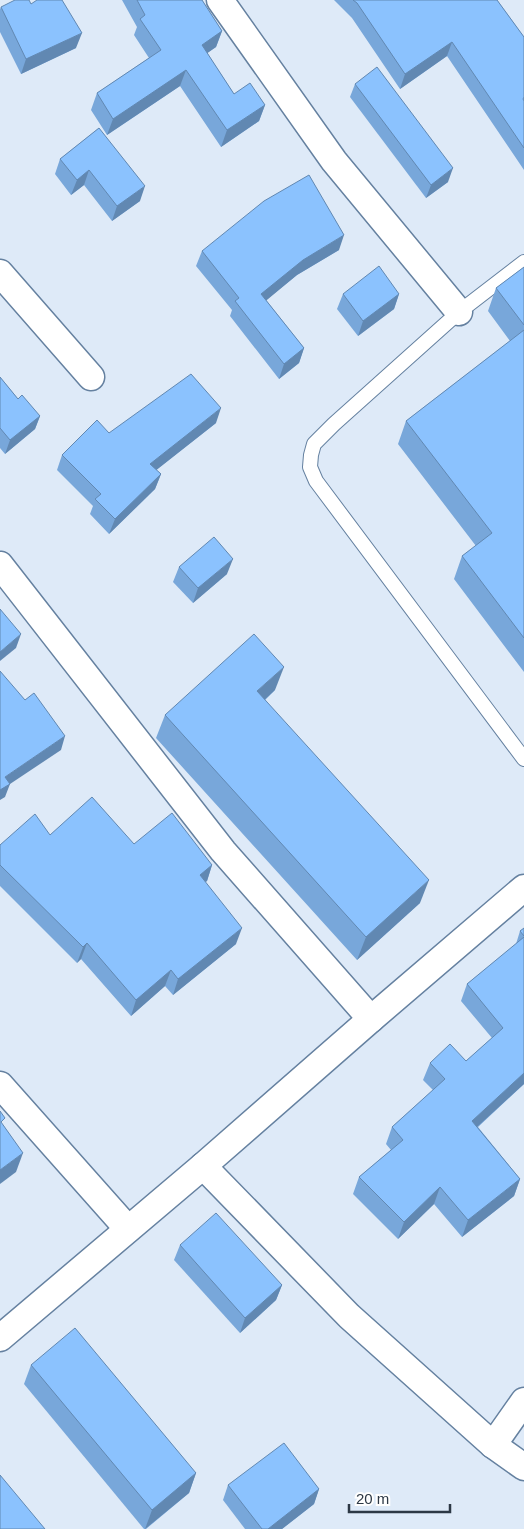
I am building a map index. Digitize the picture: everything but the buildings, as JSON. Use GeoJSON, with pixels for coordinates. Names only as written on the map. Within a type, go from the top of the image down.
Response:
{"type":"FeatureCollection","features":[{"type":"Feature","properties":{"kind":"street"},"geometry":{"type":"LineString","coordinates":[[220,0],[334,161],[459,312]]}},
{"type":"Feature","properties":{"kind":"street"},"geometry":{"type":"LineString","coordinates":[[0,273],[92,377]]}},
{"type":"Feature","properties":{"kind":"street"},"geometry":{"type":"LineString","coordinates":[[0,565],[223,851],[371,1019]]}},
{"type":"Feature","properties":{"kind":"street"},"geometry":{"type":"LineString","coordinates":[[0,1338],[203,1166],[524,888]]}},
{"type":"Feature","properties":{"kind":"street"},"geometry":{"type":"LineString","coordinates":[[0,1085],[128,1229]]}},
{"type":"Feature","properties":{"kind":"street"},"geometry":{"type":"LineString","coordinates":[[203,1166],[349,1316],[493,1445],[524,1467]]}},
{"type":"Feature","properties":{"kind":"street"},"geometry":{"type":"LineString","coordinates":[[493,1445],[524,1401]]}},
{"type":"Feature","properties":{"kind":"lane"},"geometry":{"type":"LineString","coordinates":[[524,262],[459,312],[320,437],[314,444],[310,467],[316,481],[524,759]]}}]}
